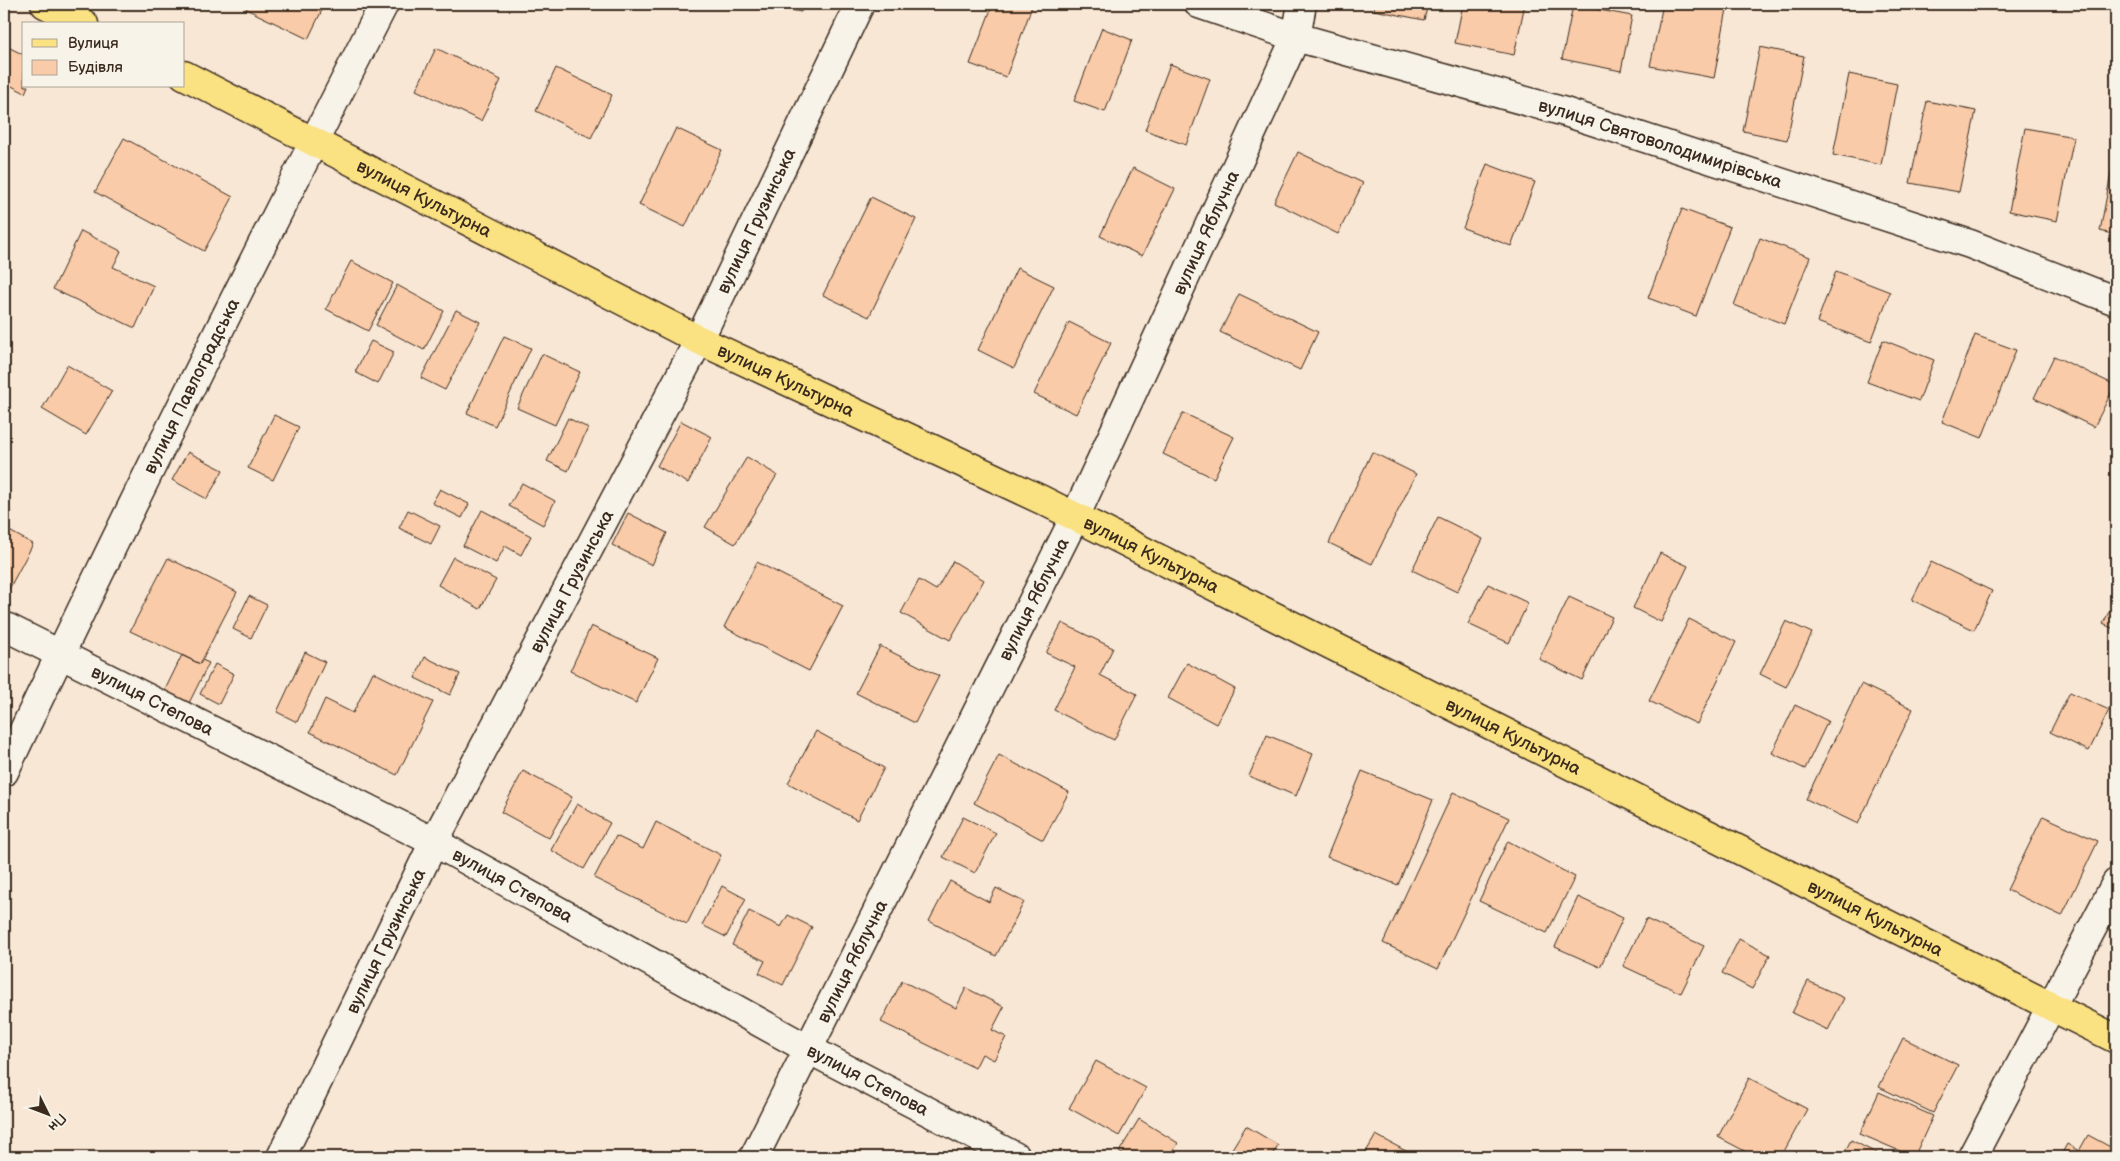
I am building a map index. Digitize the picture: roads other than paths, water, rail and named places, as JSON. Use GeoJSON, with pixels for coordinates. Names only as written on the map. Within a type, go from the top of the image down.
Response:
{"type":"FeatureCollection","features":[{"type":"Feature","properties":{"kind":"main road"},"geometry":{"type":"LineString","coordinates":[[45,4],[80,22]]}},
{"type":"Feature","properties":{"kind":"main road","name":"вулиця Культурна"},"geometry":{"type":"LineString","coordinates":[[185,76],[699,340],[1033,495],[2116,1039]]}},
{"type":"Feature","properties":{"kind":"street","name":"вулиця Павлоградська"},"geometry":{"type":"LineString","coordinates":[[4,772],[59,654],[384,4]]}},
{"type":"Feature","properties":{"kind":"street","name":"вулиця Грузинська"},"geometry":{"type":"LineString","coordinates":[[281,1157],[434,842],[699,340],[860,4]]}},
{"type":"Feature","properties":{"kind":"street","name":"вулиця Святоволодимирівська"},"geometry":{"type":"LineString","coordinates":[[1199,4],[1296,37],[1574,116],[1970,244],[2116,302]]}},
{"type":"Feature","properties":{"kind":"street","name":"вулиця Яблучна"},"geometry":{"type":"LineString","coordinates":[[754,1157],[1075,517],[1296,37],[1302,4]]}},
{"type":"Feature","properties":{"kind":"street","name":"вулиця Степова"},"geometry":{"type":"LineString","coordinates":[[4,626],[434,842],[808,1049],[1016,1157]]}},
{"type":"Feature","properties":{"kind":"street"},"geometry":{"type":"LineString","coordinates":[[1972,1157],[2116,884]]}}]}
